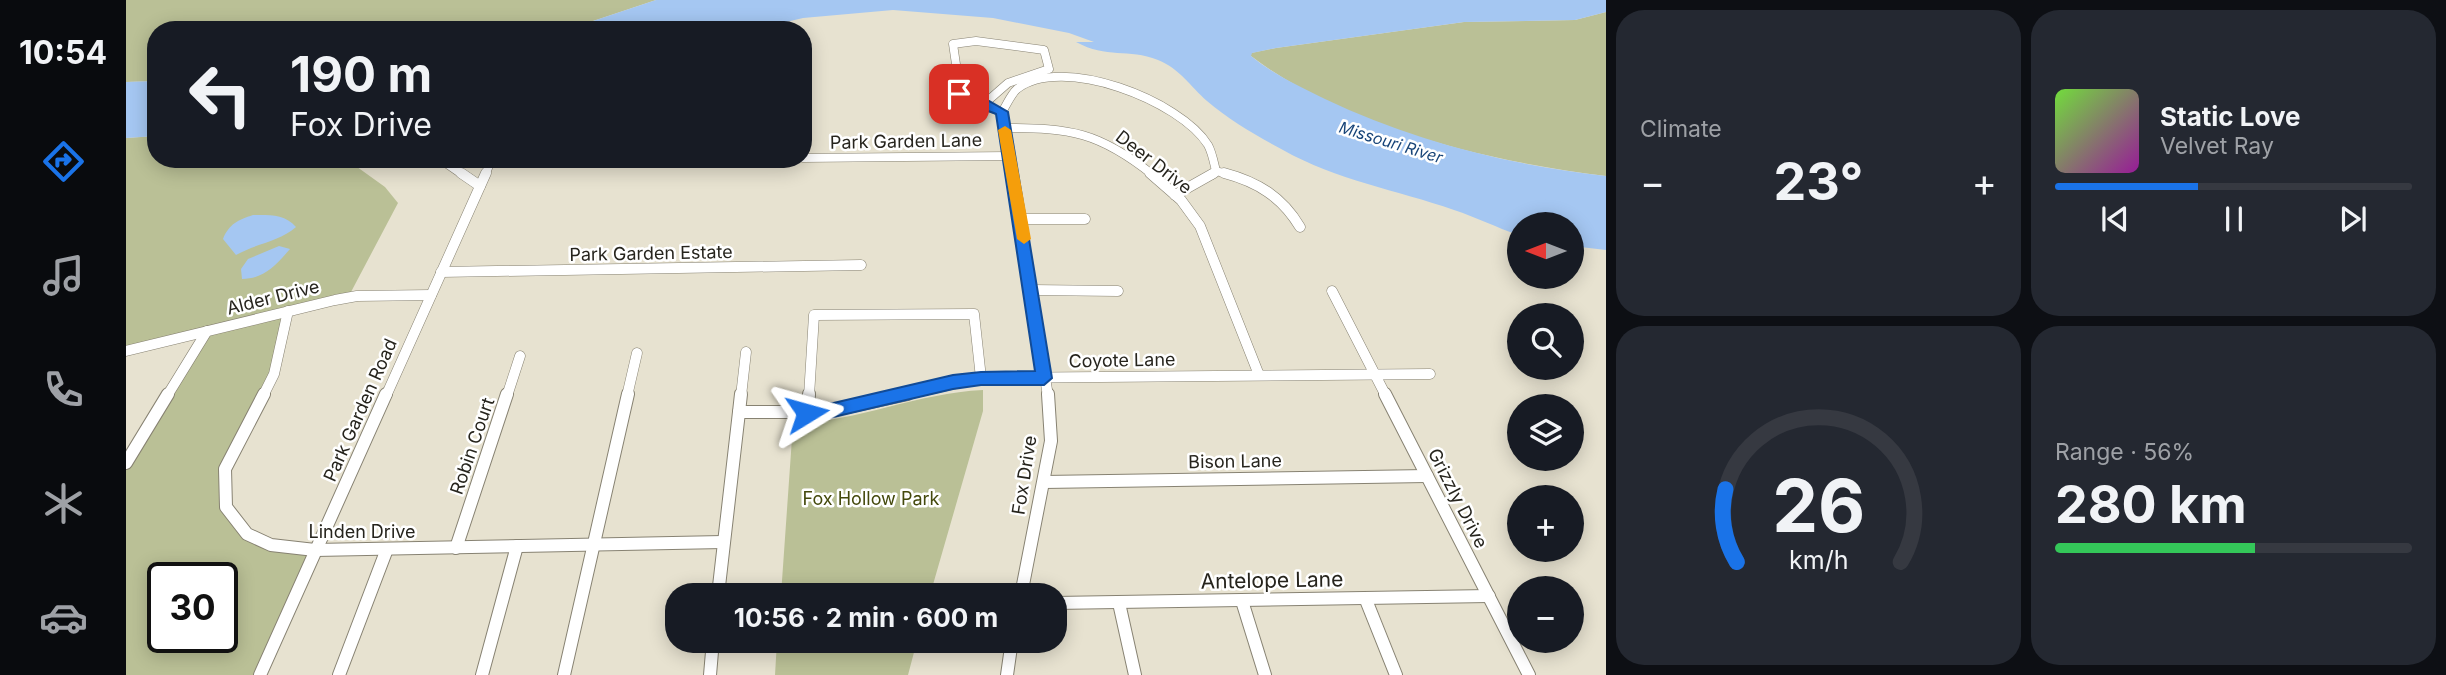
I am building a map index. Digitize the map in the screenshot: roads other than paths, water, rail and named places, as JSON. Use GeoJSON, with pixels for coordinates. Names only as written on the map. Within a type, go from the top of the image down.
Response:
{"type":"FeatureCollection","features":[{"type":"Feature","properties":{"kind":"street"},"geometry":{"type":"LineString","coordinates":[[984,104],[1008,83],[1049,69],[1044,50],[976,41],[954,42],[959,94],[966,100],[1002,112],[1004,102],[1011,94],[1038,80],[1068,78],[1107,83],[1154,100],[1200,134],[1212,146],[1216,157],[1216,171],[1175,195]]}},
{"type":"Feature","properties":{"kind":"street","name":"Fox Drive"},"geometry":{"type":"LineString","coordinates":[[1002,112],[1021,219],[1051,441],[1023,583]]}},
{"type":"Feature","properties":{"kind":"street","name":"Deer Drive"},"geometry":{"type":"LineString","coordinates":[[1004,128],[1065,130],[1089,135],[1113,147],[1175,195],[1200,227],[1259,375]]}},
{"type":"Feature","properties":{"kind":"street","name":"Park Garden Lane"},"geometry":{"type":"LineString","coordinates":[[812,158],[1009,156]]}},
{"type":"Feature","properties":{"kind":"street"},"geometry":{"type":"LineString","coordinates":[[453,168],[480,186]]}},
{"type":"Feature","properties":{"kind":"street","name":"Park Garden Road"},"geometry":{"type":"LineString","coordinates":[[260,675],[488,168]]}},
{"type":"Feature","properties":{"kind":"street"},"geometry":{"type":"LineString","coordinates":[[1216,171],[1261,185],[1279,197],[1300,227]]}},
{"type":"Feature","properties":{"kind":"street"},"geometry":{"type":"LineString","coordinates":[[1021,219],[1085,219]]}},
{"type":"Feature","properties":{"kind":"street","name":"Park Garden Estate"},"geometry":{"type":"LineString","coordinates":[[442,272],[861,265]]}},
{"type":"Feature","properties":{"kind":"street"},"geometry":{"type":"LineString","coordinates":[[1031,290],[1118,291]]}},
{"type":"Feature","properties":{"kind":"street","name":"Grizzly Drive"},"geometry":{"type":"LineString","coordinates":[[1332,291],[1529,675]]}},
{"type":"Feature","properties":{"kind":"street","name":"Alder Drive"},"geometry":{"type":"LineString","coordinates":[[126,351],[357,296],[431,295]]}},
{"type":"Feature","properties":{"kind":"street","name":"Linden Drive"},"geometry":{"type":"LineString","coordinates":[[288,311],[274,374],[225,469],[226,507],[247,534],[271,545],[316,550],[723,542]]}},
{"type":"Feature","properties":{"kind":"street"},"geometry":{"type":"LineString","coordinates":[[807,413],[814,315],[974,314],[981,378]]}},
{"type":"Feature","properties":{"kind":"street"},"geometry":{"type":"LineString","coordinates":[[126,463],[207,331]]}},
{"type":"Feature","properties":{"kind":"street"},"geometry":{"type":"LineString","coordinates":[[719,583],[746,352]]}},
{"type":"Feature","properties":{"kind":"street"},"geometry":{"type":"LineString","coordinates":[[564,675],[637,354]]}},
{"type":"Feature","properties":{"kind":"street","name":"Robin Court"},"geometry":{"type":"LineString","coordinates":[[456,548],[520,356]]}},
{"type":"Feature","properties":{"kind":"street","name":"Coyote Lane"},"geometry":{"type":"LineString","coordinates":[[740,412],[825,412],[981,378],[1430,374]]}},
{"type":"Feature","properties":{"kind":"street","name":"Bison Lane"},"geometry":{"type":"LineString","coordinates":[[1044,482],[1427,476]]}},
{"type":"Feature","properties":{"kind":"street"},"geometry":{"type":"LineString","coordinates":[[482,675],[517,546]]}},
{"type":"Feature","properties":{"kind":"street"},"geometry":{"type":"LineString","coordinates":[[339,675],[387,549]]}},
{"type":"Feature","properties":{"kind":"street","name":"Antelope Lane"},"geometry":{"type":"LineString","coordinates":[[1067,603],[1489,596]]}},
{"type":"Feature","properties":{"kind":"street"},"geometry":{"type":"LineString","coordinates":[[1366,600],[1396,675]]}},
{"type":"Feature","properties":{"kind":"street"},"geometry":{"type":"LineString","coordinates":[[1242,601],[1265,675]]}},
{"type":"Feature","properties":{"kind":"street"},"geometry":{"type":"LineString","coordinates":[[1119,603],[1135,675]]}},
{"type":"Feature","properties":{"kind":"street"},"geometry":{"type":"LineString","coordinates":[[710,675],[712,653]]}},
{"type":"Feature","properties":{"kind":"street"},"geometry":{"type":"LineString","coordinates":[[1007,675],[1010,653]]}},
{"type":"Feature","properties":{"kind":"water","name":"Missouri River"},"geometry":{"type":"Polygon","coordinates":[[[656,0],[1606,0],[1606,12],[1575,20],[1464,22],[1276,48],[1252,53],[1251,56],[1278,75],[1325,99],[1427,139],[1498,158],[1606,176],[1606,250],[1584,247],[1584,212],[1507,212],[1507,230],[1454,210],[1324,169],[1283,150],[1234,121],[1166,64],[1147,56],[1087,47],[1076,42],[1094,42],[1069,33],[993,18],[893,10],[790,21],[593,21],[656,0]]]}},
{"type":"Feature","properties":{"kind":"water"},"geometry":{"type":"Polygon","coordinates":[[[147,81],[147,137],[126,138],[126,82],[147,81]]]}},
{"type":"Feature","properties":{"kind":"water"},"geometry":{"type":"Polygon","coordinates":[[[253,215],[282,217],[296,227],[282,236],[236,255],[223,239],[235,223],[253,215]]]}},
{"type":"Feature","properties":{"kind":"water"},"geometry":{"type":"Polygon","coordinates":[[[279,246],[290,249],[274,266],[257,277],[242,279],[241,269],[248,259],[279,246]]]}},
{"type":"Feature","properties":{"kind":"park label","name":"Fox Hollow Park"},"geometry":{"type":"Point","coordinates":[871,498]}}]}
